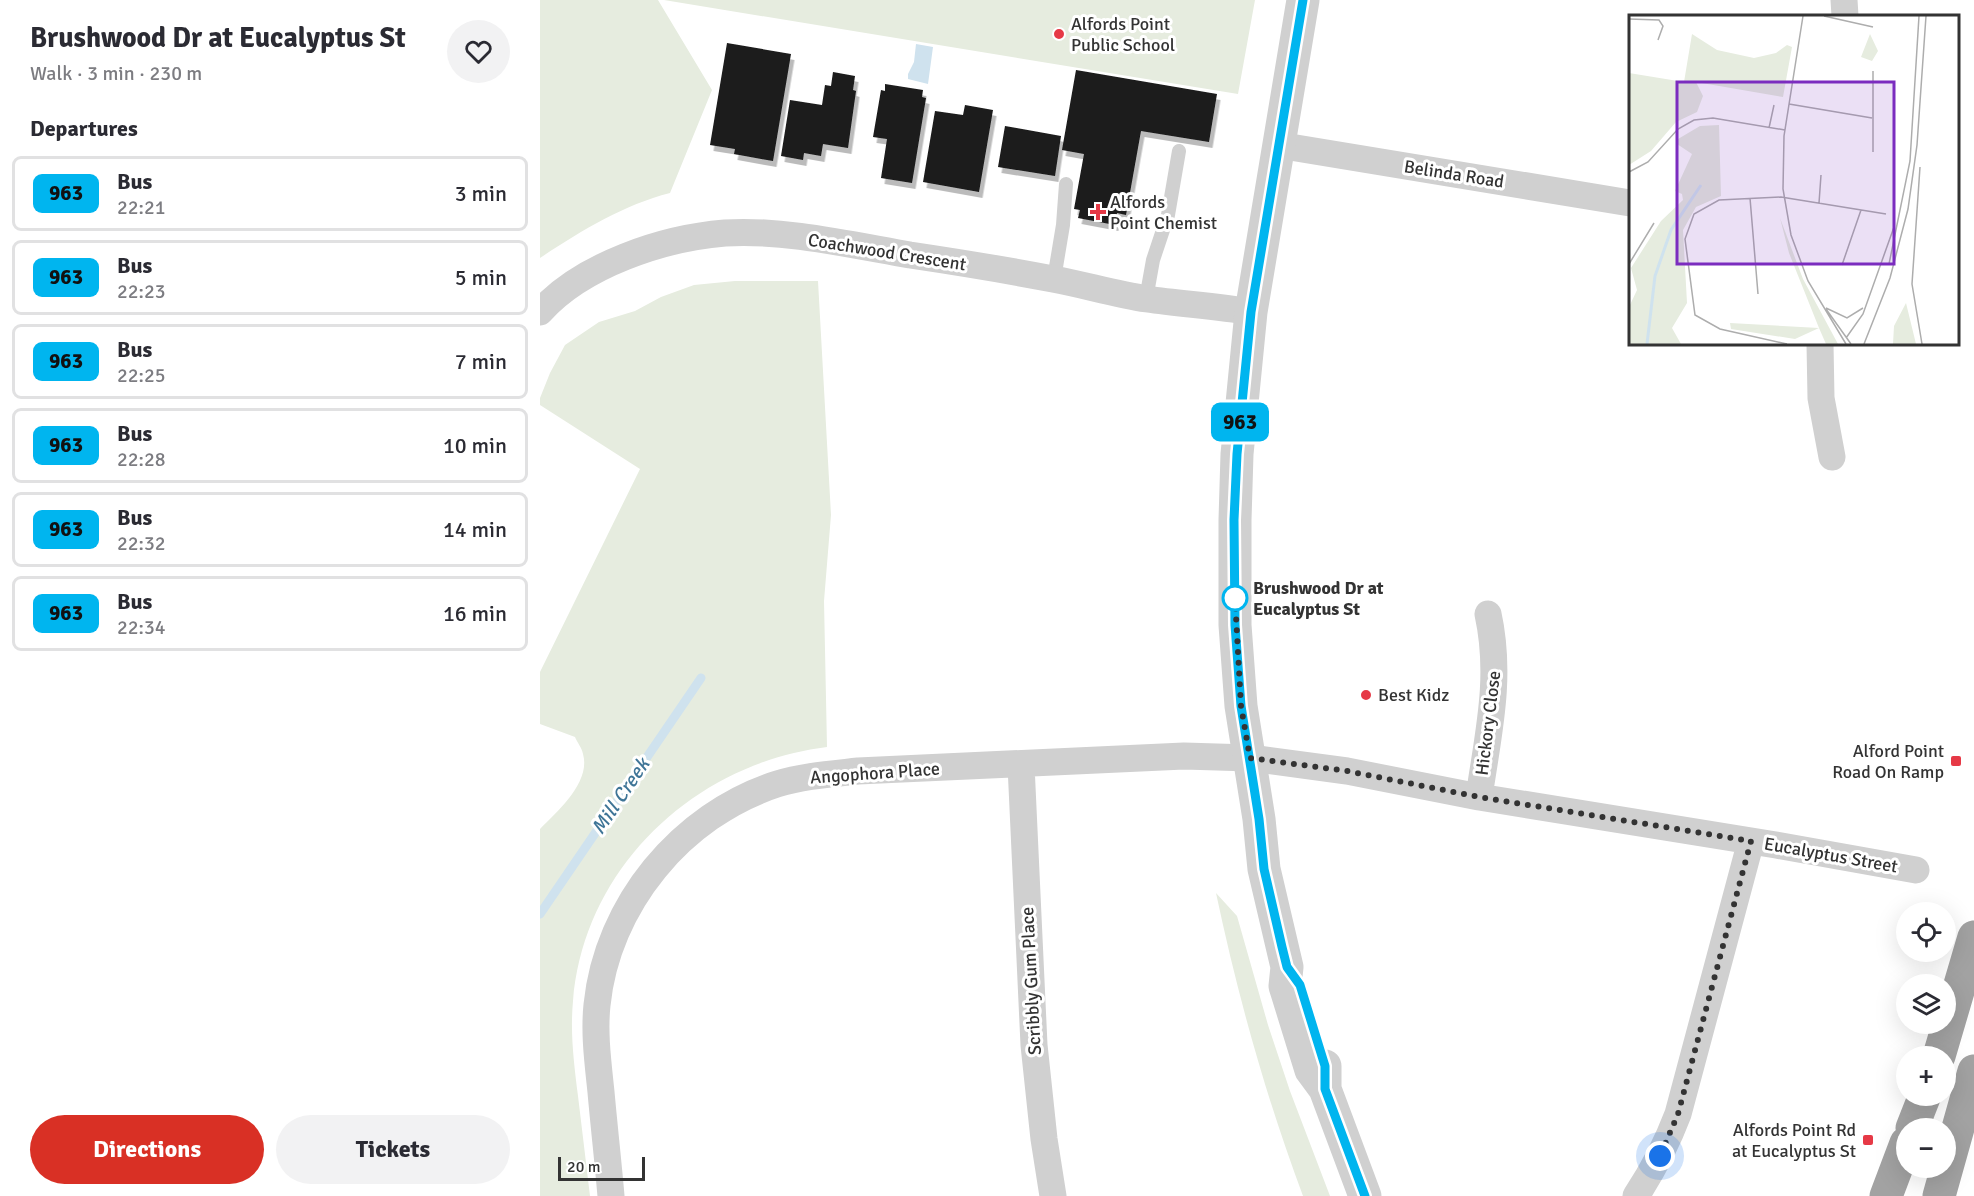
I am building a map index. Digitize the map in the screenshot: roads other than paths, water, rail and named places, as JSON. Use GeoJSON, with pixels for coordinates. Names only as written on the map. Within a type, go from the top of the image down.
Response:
{"type":"FeatureCollection","features":[{"type":"Feature","properties":{"kind":"highway"},"geometry":{"type":"LineString","coordinates":[[1943,1046],[1974,937]]}},
{"type":"Feature","properties":{"kind":"highway"},"geometry":{"type":"LineString","coordinates":[[1939,1196],[1974,1071]]}},
{"type":"Feature","properties":{"kind":"highway"},"geometry":{"type":"LineString","coordinates":[[1886,1196],[1896,1170]]}},
{"type":"Feature","properties":{"kind":"street"},"geometry":{"type":"LineString","coordinates":[[1303,0],[1251,312],[1237,454],[1234,548],[1238,666],[1241,706],[1264,869],[1287,967],[1300,985],[1325,1066],[1325,1089],[1365,1196]]}},
{"type":"Feature","properties":{"kind":"street"},"geometry":{"type":"LineString","coordinates":[[1844,0],[1845,15]]}},
{"type":"Feature","properties":{"kind":"street","name":"Belinda Road"},"geometry":{"type":"LineString","coordinates":[[1278,145],[1629,203]]}},
{"type":"Feature","properties":{"kind":"street","name":"Coachwood Crescent"},"geometry":{"type":"LineString","coordinates":[[540,312],[574,284],[595,271],[651,246],[726,233],[752,232],[1054,279],[1146,299],[1251,312]]}},
{"type":"Feature","properties":{"kind":"street"},"geometry":{"type":"LineString","coordinates":[[1820,345],[1821,398],[1832,457]]}},
{"type":"Feature","properties":{"kind":"street","name":"Hickory Close"},"geometry":{"type":"LineString","coordinates":[[1479,797],[1494,680],[1495,653],[1488,614]]}},
{"type":"Feature","properties":{"kind":"street","name":"Angophora Place"},"geometry":{"type":"LineString","coordinates":[[611,1196],[596,1035],[597,1004],[604,969],[616,932],[652,870],[675,845],[703,821],[737,800],[777,784],[858,771],[1184,756],[1250,758]]}},
{"type":"Feature","properties":{"kind":"street","name":"Eucalyptus Street"},"geometry":{"type":"LineString","coordinates":[[1250,758],[1347,771],[1479,797],[1916,870]]}},
{"type":"Feature","properties":{"kind":"street","name":"Scribbly Gum Place"},"geometry":{"type":"LineString","coordinates":[[1021,765],[1034,1045],[1044,1139],[1053,1196]]}},
{"type":"Feature","properties":{"kind":"street"},"geometry":{"type":"LineString","coordinates":[[1636,1196],[1653,1171],[1678,1114],[1751,841]]}},
{"type":"Feature","properties":{"kind":"lane"},"geometry":{"type":"LineString","coordinates":[[1146,299],[1153,260],[1168,215],[1179,151]]}},
{"type":"Feature","properties":{"kind":"lane"},"geometry":{"type":"LineString","coordinates":[[1054,279],[1063,225],[1066,184]]}},
{"type":"Feature","properties":{"kind":"water"},"geometry":{"type":"Polygon","coordinates":[[[916,44],[933,47],[928,84],[908,79],[914,62],[916,44]]]}},
{"type":"Feature","properties":{"kind":"waterway","name":"Mill Creek"},"geometry":{"type":"LineString","coordinates":[[540,914],[701,678]]}},
{"type":"Feature","properties":{"kind":"place","name":"Alfords Point Public School"},"geometry":{"type":"Point","coordinates":[1059,34]}},
{"type":"Feature","properties":{"kind":"place","name":"Alfords Point Chemist"},"geometry":{"type":"Point","coordinates":[1098,212]}},
{"type":"Feature","properties":{"kind":"place","name":"Brushwood Dr at Eucalyptus St"},"geometry":{"type":"Point","coordinates":[1235,598]}},
{"type":"Feature","properties":{"kind":"place","name":"Best Kidz"},"geometry":{"type":"Point","coordinates":[1366,695]}},
{"type":"Feature","properties":{"kind":"place","name":"Alford Point Road On Ramp"},"geometry":{"type":"Point","coordinates":[1956,761]}},
{"type":"Feature","properties":{"kind":"place","name":"Alfords Point Rd at Eucalyptus St"},"geometry":{"type":"Point","coordinates":[1868,1140]}}]}
